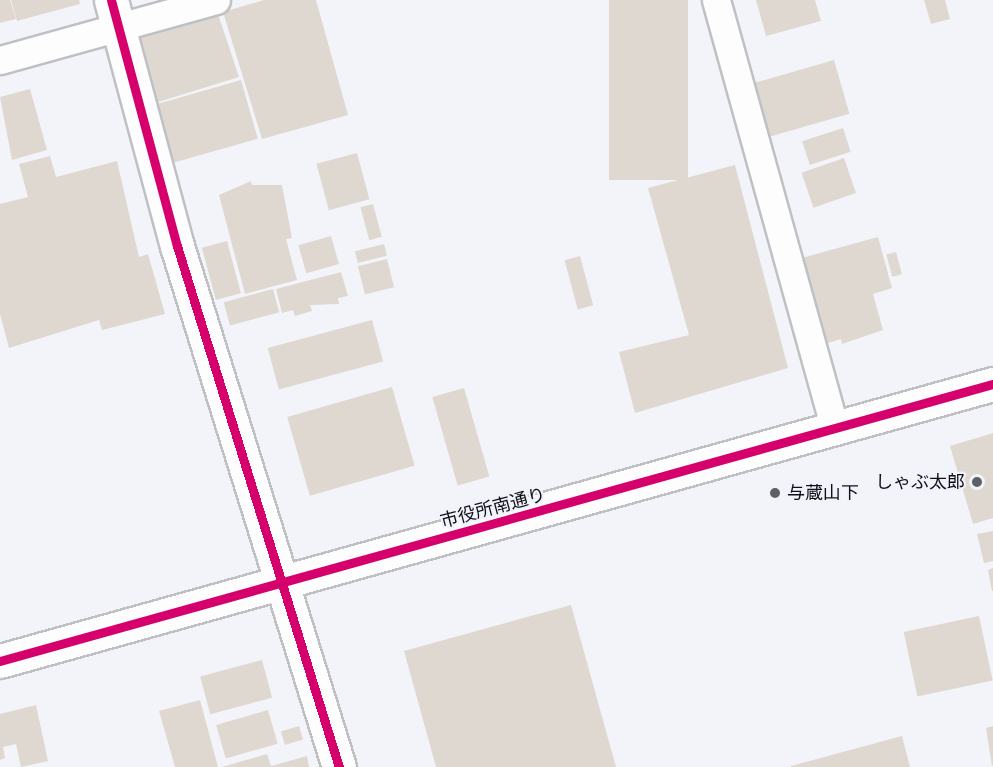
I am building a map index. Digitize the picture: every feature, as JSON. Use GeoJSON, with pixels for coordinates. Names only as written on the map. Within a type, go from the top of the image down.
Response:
{"type":"FeatureCollection","features":[{"type":"Feature","properties":{"kind":"street"},"geometry":{"type":"LineString","coordinates":[[0,60],[114,14],[216,0]]}},
{"type":"Feature","properties":{"kind":"street"},"geometry":{"type":"LineString","coordinates":[[716,0],[835,430]]}},
{"type":"Feature","properties":{"kind":"street"},"geometry":{"type":"LineString","coordinates":[[114,14],[177,246],[284,583],[339,767]]}},
{"type":"Feature","properties":{"kind":"street","name":"市役所南通り"},"geometry":{"type":"LineString","coordinates":[[0,661],[835,430],[993,384]]}},
{"type":"Feature","properties":{"kind":"building"},"geometry":{"type":"Polygon","coordinates":[[[0,0],[10,0],[16,19],[0,23],[0,0]]]}},
{"type":"Feature","properties":{"kind":"building"},"geometry":{"type":"Polygon","coordinates":[[[11,0],[79,0],[80,4],[17,21],[11,0]]]}},
{"type":"Feature","properties":{"kind":"building"},"geometry":{"type":"Polygon","coordinates":[[[264,0],[316,0],[348,115],[262,139],[223,12],[264,0]]]}},
{"type":"Feature","properties":{"kind":"building"},"geometry":{"type":"Polygon","coordinates":[[[609,0],[688,0],[688,180],[609,180],[609,0]]]}},
{"type":"Feature","properties":{"kind":"building"},"geometry":{"type":"Polygon","coordinates":[[[756,0],[815,0],[821,21],[766,36],[756,0]]]}},
{"type":"Feature","properties":{"kind":"building"},"geometry":{"type":"Polygon","coordinates":[[[924,0],[945,0],[950,19],[931,24],[924,0]]]}},
{"type":"Feature","properties":{"kind":"building"},"geometry":{"type":"Polygon","coordinates":[[[216,8],[239,77],[155,103],[137,38],[162,23],[216,8]]]}},
{"type":"Feature","properties":{"kind":"building"},"geometry":{"type":"Polygon","coordinates":[[[834,60],[849,114],[769,137],[753,83],[834,60]]]}},
{"type":"Feature","properties":{"kind":"building"},"geometry":{"type":"Polygon","coordinates":[[[241,80],[258,139],[174,163],[157,104],[241,80]]]}},
{"type":"Feature","properties":{"kind":"building"},"geometry":{"type":"Polygon","coordinates":[[[30,89],[47,150],[12,160],[0,97],[30,89]]]}},
{"type":"Feature","properties":{"kind":"building"},"geometry":{"type":"Polygon","coordinates":[[[843,128],[851,152],[810,165],[802,141],[843,128]]]}},
{"type":"Feature","properties":{"kind":"building"},"geometry":{"type":"Polygon","coordinates":[[[357,153],[369,199],[329,210],[316,164],[357,153]]]}},
{"type":"Feature","properties":{"kind":"building"},"geometry":{"type":"Polygon","coordinates":[[[50,156],[56,177],[117,161],[139,257],[148,254],[165,314],[102,330],[99,320],[9,348],[0,314],[0,204],[28,197],[19,164],[50,156]]]}},
{"type":"Feature","properties":{"kind":"building"},"geometry":{"type":"Polygon","coordinates":[[[844,158],[856,193],[813,208],[801,173],[844,158]]]}},
{"type":"Feature","properties":{"kind":"building"},"geometry":{"type":"Polygon","coordinates":[[[735,165],[788,368],[635,413],[619,352],[689,335],[648,188],[735,165]]]}},
{"type":"Feature","properties":{"kind":"building"},"geometry":{"type":"Polygon","coordinates":[[[251,181],[252,185],[282,185],[292,238],[286,239],[297,280],[245,294],[219,195],[251,181]]]}},
{"type":"Feature","properties":{"kind":"building"},"geometry":{"type":"Polygon","coordinates":[[[373,204],[382,237],[369,240],[360,207],[373,204]]]}},
{"type":"Feature","properties":{"kind":"building"},"geometry":{"type":"Polygon","coordinates":[[[331,236],[339,264],[306,273],[298,245],[331,236]]]}},
{"type":"Feature","properties":{"kind":"building"},"geometry":{"type":"Polygon","coordinates":[[[878,237],[892,288],[873,294],[883,330],[842,344],[841,339],[822,345],[798,259],[878,237]]]}},
{"type":"Feature","properties":{"kind":"building"},"geometry":{"type":"Polygon","coordinates":[[[227,241],[241,293],[216,300],[202,248],[227,241]]]}},
{"type":"Feature","properties":{"kind":"building"},"geometry":{"type":"Polygon","coordinates":[[[384,244],[387,256],[358,263],[355,251],[384,244]]]}},
{"type":"Feature","properties":{"kind":"building"},"geometry":{"type":"Polygon","coordinates":[[[896,252],[902,274],[892,277],[886,255],[896,252]]]}},
{"type":"Feature","properties":{"kind":"building"},"geometry":{"type":"Polygon","coordinates":[[[580,256],[593,305],[578,309],[565,260],[580,256]]]}},
{"type":"Feature","properties":{"kind":"building"},"geometry":{"type":"Polygon","coordinates":[[[387,259],[394,287],[365,294],[358,266],[387,259]]]}},
{"type":"Feature","properties":{"kind":"building"},"geometry":{"type":"Polygon","coordinates":[[[341,272],[348,296],[338,298],[339,304],[310,305],[312,311],[295,316],[293,310],[282,313],[276,289],[341,272]]]}},
{"type":"Feature","properties":{"kind":"building"},"geometry":{"type":"Polygon","coordinates":[[[273,289],[279,312],[230,325],[224,302],[273,289]]]}},
{"type":"Feature","properties":{"kind":"building"},"geometry":{"type":"Polygon","coordinates":[[[372,320],[383,362],[279,389],[268,348],[372,320]]]}},
{"type":"Feature","properties":{"kind":"building"},"geometry":{"type":"Polygon","coordinates":[[[392,387],[415,466],[310,496],[287,417],[392,387]]]}},
{"type":"Feature","properties":{"kind":"building"},"geometry":{"type":"Polygon","coordinates":[[[464,388],[489,476],[458,486],[432,397],[464,388]]]}},
{"type":"Feature","properties":{"kind":"building","name":"しゃぶ太郎"},"geometry":{"type":"Polygon","coordinates":[[[993,433],[993,518],[973,524],[950,446],[993,433]]]}},
{"type":"Feature","properties":{"kind":"building"},"geometry":{"type":"Polygon","coordinates":[[[993,531],[993,561],[984,563],[977,534],[993,531]]]}},
{"type":"Feature","properties":{"kind":"building"},"geometry":{"type":"Polygon","coordinates":[[[993,568],[993,591],[992,591],[988,570],[993,568]]]}},
{"type":"Feature","properties":{"kind":"building"},"geometry":{"type":"Polygon","coordinates":[[[571,605],[616,767],[436,767],[404,651],[571,605]]]}},
{"type":"Feature","properties":{"kind":"building"},"geometry":{"type":"Polygon","coordinates":[[[979,616],[993,681],[917,697],[904,632],[979,616]]]}},
{"type":"Feature","properties":{"kind":"building"},"geometry":{"type":"Polygon","coordinates":[[[262,660],[272,698],[210,714],[200,677],[262,660]]]}},
{"type":"Feature","properties":{"kind":"building"},"geometry":{"type":"Polygon","coordinates":[[[200,700],[218,767],[175,767],[159,711],[200,700]]]}},
{"type":"Feature","properties":{"kind":"building"},"geometry":{"type":"Polygon","coordinates":[[[36,705],[48,761],[21,767],[16,744],[3,747],[5,758],[0,760],[0,714],[36,705]]]}},
{"type":"Feature","properties":{"kind":"building"},"geometry":{"type":"Polygon","coordinates":[[[268,710],[278,744],[226,759],[216,725],[268,710]]]}},
{"type":"Feature","properties":{"kind":"building"},"geometry":{"type":"Polygon","coordinates":[[[299,726],[303,739],[285,745],[281,732],[299,726]]]}},
{"type":"Feature","properties":{"kind":"building"},"geometry":{"type":"Polygon","coordinates":[[[993,726],[993,765],[992,766],[986,728],[993,726]]]}},
{"type":"Feature","properties":{"kind":"building"},"geometry":{"type":"Polygon","coordinates":[[[902,736],[910,767],[791,767],[791,766],[902,736]]]}},
{"type":"Feature","properties":{"kind":"building"},"geometry":{"type":"Polygon","coordinates":[[[267,754],[271,766],[307,756],[309,767],[222,767],[267,754]]]}},
{"type":"Feature","properties":{"kind":"cycle path"},"geometry":{"type":"LineString","coordinates":[[111,0],[177,246],[339,767]]}},
{"type":"Feature","properties":{"kind":"cycle path"},"geometry":{"type":"LineString","coordinates":[[0,661],[993,384]]}},
{"type":"Feature","properties":{"kind":"place","name":"しゃぶ太郎"},"geometry":{"type":"Point","coordinates":[977,482]}},
{"type":"Feature","properties":{"kind":"place","name":"与蔵山下"},"geometry":{"type":"Point","coordinates":[775,493]}}]}
